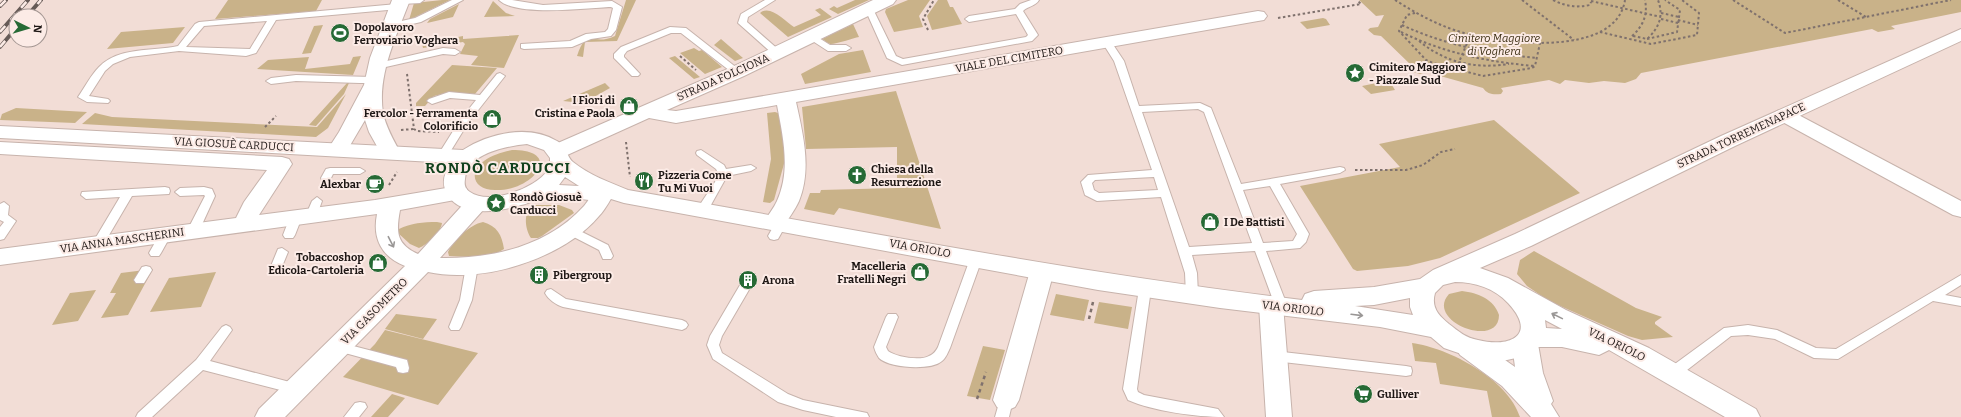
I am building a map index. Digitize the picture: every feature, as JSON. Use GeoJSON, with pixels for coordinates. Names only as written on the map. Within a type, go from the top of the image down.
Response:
{"type":"FeatureCollection","features":[{"type":"Feature","properties":{"kind":"street","name":"STRADA FOLCIONA"},"geometry":{"type":"LineString","coordinates":[[560,158],[651,110],[736,72],[887,0]]}},
{"type":"Feature","properties":{"kind":"street"},"geometry":{"type":"LineString","coordinates":[[338,149],[349,132],[374,77],[382,48],[400,3]]}},
{"type":"Feature","properties":{"kind":"street","name":"VIALE DEL CIMITERO"},"geometry":{"type":"LineString","coordinates":[[651,110],[658,115],[676,117],[1258,16]]}},
{"type":"Feature","properties":{"kind":"street","name":"STRADA TORREMENAPACE"},"geometry":{"type":"LineString","coordinates":[[1434,281],[1784,115],[1961,34]]}},
{"type":"Feature","properties":{"kind":"street"},"geometry":{"type":"LineString","coordinates":[[374,77],[374,119],[378,131],[390,152]]}},
{"type":"Feature","properties":{"kind":"street"},"geometry":{"type":"LineString","coordinates":[[776,227],[788,202],[794,182],[796,150],[785,98]]}},
{"type":"Feature","properties":{"kind":"street"},"geometry":{"type":"LineString","coordinates":[[1784,115],[1961,210]]}},
{"type":"Feature","properties":{"kind":"street","name":"VIA GIOSUÈ CARDUCCI"},"geometry":{"type":"LineString","coordinates":[[0,132],[467,157]]}},
{"type":"Feature","properties":{"kind":"street"},"geometry":{"type":"LineString","coordinates":[[527,138],[540,140],[551,144],[560,158],[557,173],[549,183],[537,191],[507,202],[467,198],[453,185],[453,176],[458,166],[467,157],[495,142],[527,138]]}},
{"type":"Feature","properties":{"kind":"street","name":"VIA GIOSUÈ CARDUCCI"},"geometry":{"type":"LineString","coordinates":[[0,148],[282,164],[252,207],[244,224]]}},
{"type":"Feature","properties":{"kind":"street","name":"VIA ORIOLO"},"geometry":{"type":"LineString","coordinates":[[560,158],[573,174],[615,190],[776,227],[1145,288],[1220,299],[1275,303],[1380,318],[1437,329]]}},
{"type":"Feature","properties":{"kind":"street"},"geometry":{"type":"LineString","coordinates":[[390,205],[386,229],[389,242],[396,251],[407,259],[422,264],[454,267],[472,266],[508,259],[528,258],[541,247],[570,230],[615,190]]}},
{"type":"Feature","properties":{"kind":"street","name":"VIA ORIOLO"},"geometry":{"type":"LineString","coordinates":[[537,191],[615,190]]}},
{"type":"Feature","properties":{"kind":"street","name":"VIA ANNA MASCHERINI"},"geometry":{"type":"LineString","coordinates":[[0,257],[98,244],[160,244],[193,231],[390,205],[467,198]]}},
{"type":"Feature","properties":{"kind":"street","name":"VIA GASOMETRO"},"geometry":{"type":"LineString","coordinates":[[268,417],[422,264],[467,198]]}},
{"type":"Feature","properties":{"kind":"street","name":"STRADA TORREMENAPACE"},"geometry":{"type":"LineString","coordinates":[[1504,286],[1494,274],[1492,266],[1495,260],[1523,240]]}},
{"type":"Feature","properties":{"kind":"street"},"geometry":{"type":"LineString","coordinates":[[1004,409],[1042,271]]}},
{"type":"Feature","properties":{"kind":"street"},"geometry":{"type":"LineString","coordinates":[[1456,274],[1469,274],[1483,277],[1504,286],[1522,300],[1531,313],[1534,322],[1534,330],[1528,341],[1525,357],[1529,374],[1546,417],[1529,394],[1506,373],[1469,348],[1451,340],[1437,329],[1423,310],[1422,297],[1434,281],[1456,274]]}},
{"type":"Feature","properties":{"kind":"street","name":"VIA ORIOLO"},"geometry":{"type":"LineString","coordinates":[[1275,303],[1374,296],[1434,281]]}},
{"type":"Feature","properties":{"kind":"street","name":"VIA ORIOLO"},"geometry":{"type":"LineString","coordinates":[[1504,286],[1557,316],[1604,336],[1664,368]]}},
{"type":"Feature","properties":{"kind":"street"},"geometry":{"type":"LineString","coordinates":[[1275,303],[1274,356],[1279,417]]}},
{"type":"Feature","properties":{"kind":"street","name":"VIA ORIOLO"},"geometry":{"type":"LineString","coordinates":[[1528,341],[1546,336],[1579,340],[1620,351],[1664,368]]}},
{"type":"Feature","properties":{"kind":"street"},"geometry":{"type":"LineString","coordinates":[[1469,348],[1488,352],[1507,352],[1528,341]]}},
{"type":"Feature","properties":{"kind":"street"},"geometry":{"type":"LineString","coordinates":[[1664,368],[1747,417]]}},
{"type":"Feature","properties":{"kind":"lane"},"geometry":{"type":"LineString","coordinates":[[105,101],[87,99],[83,97],[101,69],[108,63],[127,54],[173,51],[181,48],[198,26],[202,24],[272,19],[420,0]]}},
{"type":"Feature","properties":{"kind":"lane"},"geometry":{"type":"LineString","coordinates":[[391,26],[418,20],[458,0]]}},
{"type":"Feature","properties":{"kind":"lane"},"geometry":{"type":"LineString","coordinates":[[503,0],[516,5],[532,8],[612,4],[618,7],[612,30],[608,34],[589,36],[572,44],[524,46]]}},
{"type":"Feature","properties":{"kind":"lane"},"geometry":{"type":"LineString","coordinates":[[771,0],[744,16],[742,22],[777,52]]}},
{"type":"Feature","properties":{"kind":"lane"},"geometry":{"type":"LineString","coordinates":[[968,18],[1018,11],[1023,6],[1034,2],[1035,0]]}},
{"type":"Feature","properties":{"kind":"lane"},"geometry":{"type":"LineString","coordinates":[[869,9],[892,58],[902,62],[1029,40],[1032,35],[1018,11]]}},
{"type":"Feature","properties":{"kind":"lane"},"geometry":{"type":"LineString","coordinates":[[181,48],[183,50],[246,53],[253,51],[272,19]]}},
{"type":"Feature","properties":{"kind":"lane"},"geometry":{"type":"LineString","coordinates":[[635,74],[619,58],[619,54],[624,49],[670,30],[677,29],[682,30],[736,72]]}},
{"type":"Feature","properties":{"kind":"lane"},"geometry":{"type":"LineString","coordinates":[[811,36],[828,48],[846,48]]}},
{"type":"Feature","properties":{"kind":"lane"},"geometry":{"type":"LineString","coordinates":[[1107,42],[1119,61],[1185,251],[1192,273],[1192,295]]}},
{"type":"Feature","properties":{"kind":"lane"},"geometry":{"type":"LineString","coordinates":[[271,81],[285,77],[355,81],[374,77],[406,59],[443,51],[455,52]]}},
{"type":"Feature","properties":{"kind":"lane"},"geometry":{"type":"LineString","coordinates":[[442,155],[457,131],[500,76]]}},
{"type":"Feature","properties":{"kind":"lane"},"geometry":{"type":"LineString","coordinates":[[432,101],[449,95],[482,98]]}},
{"type":"Feature","properties":{"kind":"lane"},"geometry":{"type":"LineString","coordinates":[[1135,109],[1200,106],[1208,110],[1259,248],[1275,303]]}},
{"type":"Feature","properties":{"kind":"lane"},"geometry":{"type":"LineString","coordinates":[[701,153],[720,167],[723,173],[720,182],[703,209]]}},
{"type":"Feature","properties":{"kind":"lane"},"geometry":{"type":"LineString","coordinates":[[723,173],[751,168]]}},
{"type":"Feature","properties":{"kind":"lane"},"geometry":{"type":"LineString","coordinates":[[1237,188],[1340,170]]}},
{"type":"Feature","properties":{"kind":"lane"},"geometry":{"type":"LineString","coordinates":[[326,178],[330,171],[360,171]]}},
{"type":"Feature","properties":{"kind":"lane"},"geometry":{"type":"LineString","coordinates":[[1157,173],[1092,177],[1086,182],[1089,192],[1097,197],[1164,193]]}},
{"type":"Feature","properties":{"kind":"lane"},"geometry":{"type":"LineString","coordinates":[[1185,251],[1296,245],[1302,239],[1303,234],[1273,182]]}},
{"type":"Feature","properties":{"kind":"lane"},"geometry":{"type":"LineString","coordinates":[[86,195],[165,191]]}},
{"type":"Feature","properties":{"kind":"lane"},"geometry":{"type":"LineString","coordinates":[[180,192],[208,192],[210,196],[193,231]]}},
{"type":"Feature","properties":{"kind":"lane"},"geometry":{"type":"LineString","coordinates":[[98,244],[128,193]]}},
{"type":"Feature","properties":{"kind":"lane"},"geometry":{"type":"LineString","coordinates":[[0,236],[10,221],[2,216],[4,206]]}},
{"type":"Feature","properties":{"kind":"lane"},"geometry":{"type":"LineString","coordinates":[[570,230],[604,248],[607,256]]}},
{"type":"Feature","properties":{"kind":"lane"},"geometry":{"type":"LineString","coordinates":[[277,266],[282,252]]}},
{"type":"Feature","properties":{"kind":"lane"},"geometry":{"type":"LineString","coordinates":[[892,317],[880,347],[883,354],[887,357],[920,363],[931,362],[938,358],[944,348],[976,259]]}},
{"type":"Feature","properties":{"kind":"lane"},"geometry":{"type":"LineString","coordinates":[[455,327],[466,300],[472,266]]}},
{"type":"Feature","properties":{"kind":"lane"},"geometry":{"type":"LineString","coordinates":[[1664,368],[1728,331],[1748,330],[1777,335],[1814,354],[1838,354],[1961,279]]}},
{"type":"Feature","properties":{"kind":"lane"},"geometry":{"type":"LineString","coordinates":[[744,288],[716,336],[714,345],[717,356],[783,398],[803,405],[862,417]]}},
{"type":"Feature","properties":{"kind":"lane"},"geometry":{"type":"LineString","coordinates":[[1145,288],[1130,389],[1133,396],[1142,400],[1213,413],[1217,417]]}},
{"type":"Feature","properties":{"kind":"lane"},"geometry":{"type":"LineString","coordinates":[[551,293],[563,303],[682,326]]}},
{"type":"Feature","properties":{"kind":"lane"},"geometry":{"type":"LineString","coordinates":[[1933,297],[1961,302]]}},
{"type":"Feature","properties":{"kind":"lane"},"geometry":{"type":"LineString","coordinates":[[144,417],[201,364],[226,330]]}},
{"type":"Feature","properties":{"kind":"lane"},"geometry":{"type":"LineString","coordinates":[[338,347],[402,364],[403,368]]}},
{"type":"Feature","properties":{"kind":"lane"},"geometry":{"type":"LineString","coordinates":[[1274,356],[1406,371]]}},
{"type":"Feature","properties":{"kind":"lane"},"geometry":{"type":"LineString","coordinates":[[201,364],[296,389]]}},
{"type":"Feature","properties":{"kind":"path"},"geometry":{"type":"LineString","coordinates":[[928,30],[923,19],[934,0]]}},
{"type":"Feature","properties":{"kind":"path"},"geometry":{"type":"LineString","coordinates":[[1258,16],[1262,20],[1361,4],[1357,0]]}},
{"type":"Feature","properties":{"kind":"path"},"geometry":{"type":"LineString","coordinates":[[1395,0],[1415,13],[1451,28],[1471,34],[1506,41],[1540,43],[1574,40],[1600,32],[1611,26],[1619,18],[1624,9],[1625,0]]}},
{"type":"Feature","properties":{"kind":"path"},"geometry":{"type":"LineString","coordinates":[[1522,0],[1574,40]]}},
{"type":"Feature","properties":{"kind":"path"},"geometry":{"type":"LineString","coordinates":[[1553,0],[1564,6],[1580,8],[1590,6],[1591,1],[1661,18],[1698,25]]}},
{"type":"Feature","properties":{"kind":"path"},"geometry":{"type":"LineString","coordinates":[[1629,39],[1644,23],[1647,14],[1645,0]]}},
{"type":"Feature","properties":{"kind":"path"},"geometry":{"type":"LineString","coordinates":[[1647,39],[1658,26],[1661,18],[1658,0]]}},
{"type":"Feature","properties":{"kind":"path"},"geometry":{"type":"LineString","coordinates":[[1633,36],[1647,39],[1677,32],[1680,10],[1665,0]]}},
{"type":"Feature","properties":{"kind":"path"},"geometry":{"type":"LineString","coordinates":[[1600,32],[1651,44],[1697,35],[1699,13],[1682,0]]}},
{"type":"Feature","properties":{"kind":"path"},"geometry":{"type":"LineString","coordinates":[[1733,0],[1785,33],[1952,0]]}},
{"type":"Feature","properties":{"kind":"path"},"geometry":{"type":"LineString","coordinates":[[1838,0],[1866,17]]}},
{"type":"Feature","properties":{"kind":"path"},"geometry":{"type":"LineString","coordinates":[[1398,31],[1407,15],[1415,13]]}},
{"type":"Feature","properties":{"kind":"path"},"geometry":{"type":"LineString","coordinates":[[1661,13],[1678,20]]}},
{"type":"Feature","properties":{"kind":"path"},"geometry":{"type":"LineString","coordinates":[[1402,25],[1423,35],[1464,48],[1490,54],[1537,58]]}},
{"type":"Feature","properties":{"kind":"path"},"geometry":{"type":"LineString","coordinates":[[1398,31],[1417,40],[1461,55],[1511,64],[1535,66]]}},
{"type":"Feature","properties":{"kind":"path"},"geometry":{"type":"LineString","coordinates":[[1398,31],[1426,60],[1483,76],[1491,76],[1532,68],[1535,66]]}},
{"type":"Feature","properties":{"kind":"path"},"geometry":{"type":"LineString","coordinates":[[1456,69],[1471,34]]}},
{"type":"Feature","properties":{"kind":"path"},"geometry":{"type":"LineString","coordinates":[[1417,40],[1429,51],[1458,63],[1471,66],[1492,67],[1511,64]]}},
{"type":"Feature","properties":{"kind":"path"},"geometry":{"type":"LineString","coordinates":[[1535,66],[1540,43]]}},
{"type":"Feature","properties":{"kind":"path"},"geometry":{"type":"LineString","coordinates":[[680,56],[697,71]]}},
{"type":"Feature","properties":{"kind":"path"},"geometry":{"type":"LineString","coordinates":[[406,59],[414,129],[417,131],[457,131]]}},
{"type":"Feature","properties":{"kind":"path"},"geometry":{"type":"LineString","coordinates":[[266,126],[276,116]]}},
{"type":"Feature","properties":{"kind":"path"},"geometry":{"type":"LineString","coordinates":[[615,190],[625,135]]}},
{"type":"Feature","properties":{"kind":"path"},"geometry":{"type":"LineString","coordinates":[[1340,170],[1406,170],[1423,165],[1440,152],[1455,149]]}},
{"type":"Feature","properties":{"kind":"green space"},"geometry":{"type":"Polygon","coordinates":[[[228,0],[322,0],[316,11],[215,19],[228,0]]]}},
{"type":"Feature","properties":{"kind":"green space"},"geometry":{"type":"Polygon","coordinates":[[[450,0],[409,20],[414,3],[450,0]]]}},
{"type":"Feature","properties":{"kind":"green space"},"geometry":{"type":"Polygon","coordinates":[[[626,0],[636,0],[617,41],[585,42],[583,57],[577,56],[584,42],[588,39],[601,40],[615,36],[626,0]]]}},
{"type":"Feature","properties":{"kind":"green space"},"geometry":{"type":"Polygon","coordinates":[[[855,0],[869,0],[838,14],[829,9],[834,6],[837,8],[855,0]]]}},
{"type":"Feature","properties":{"kind":"green space"},"geometry":{"type":"Polygon","coordinates":[[[908,0],[930,0],[919,16],[923,27],[894,32],[885,12],[886,9],[908,0]]]}},
{"type":"Feature","properties":{"kind":"green space"},"geometry":{"type":"Polygon","coordinates":[[[938,0],[947,0],[950,7],[953,7],[962,24],[932,30],[927,16],[938,0]]]}},
{"type":"Feature","properties":{"kind":"green space","name":"Cimitero Maggiore di Voghera"},"geometry":{"type":"Polygon","coordinates":[[[1359,0],[1961,0],[1961,12],[1891,26],[1895,29],[1878,32],[1872,29],[1641,73],[1636,79],[1625,83],[1604,81],[1589,83],[1565,80],[1560,84],[1549,80],[1501,88],[1503,91],[1501,94],[1490,94],[1483,88],[1426,72],[1420,74],[1410,71],[1408,68],[1411,65],[1381,36],[1374,35],[1368,30],[1370,28],[1378,27],[1384,15],[1376,16],[1359,0]]]}},
{"type":"Feature","properties":{"kind":"green space"},"geometry":{"type":"Polygon","coordinates":[[[493,1],[506,13],[515,16],[484,17],[493,1]]]}},
{"type":"Feature","properties":{"kind":"green space"},"geometry":{"type":"Polygon","coordinates":[[[459,4],[453,17],[427,23],[430,19],[459,4]]]}},
{"type":"Feature","properties":{"kind":"green space"},"geometry":{"type":"Polygon","coordinates":[[[820,8],[832,17],[788,37],[760,13],[764,11],[773,12],[794,27],[821,15],[815,10],[820,8]]]}},
{"type":"Feature","properties":{"kind":"green space"},"geometry":{"type":"Polygon","coordinates":[[[1323,18],[1326,19],[1330,25],[1307,29],[1300,22],[1323,18]]]}},
{"type":"Feature","properties":{"kind":"green space"},"geometry":{"type":"Polygon","coordinates":[[[853,24],[859,37],[832,44],[829,44],[822,39],[853,24]]]}},
{"type":"Feature","properties":{"kind":"green space"},"geometry":{"type":"Polygon","coordinates":[[[323,25],[311,53],[302,54],[314,26],[323,25]]]}},
{"type":"Feature","properties":{"kind":"green space"},"geometry":{"type":"Polygon","coordinates":[[[185,27],[173,43],[107,49],[121,32],[185,27]]]}},
{"type":"Feature","properties":{"kind":"green space"},"geometry":{"type":"Polygon","coordinates":[[[519,35],[504,68],[471,65],[478,56],[460,54],[465,44],[463,42],[423,48],[422,44],[463,36],[463,39],[519,35]]]}},
{"type":"Feature","properties":{"kind":"green space"},"geometry":{"type":"Polygon","coordinates":[[[721,39],[743,58],[735,61],[714,45],[721,39]]]}},
{"type":"Feature","properties":{"kind":"green space"},"geometry":{"type":"Polygon","coordinates":[[[694,48],[699,51],[702,50],[722,67],[705,74],[680,53],[694,48]]]}},
{"type":"Feature","properties":{"kind":"green space"},"geometry":{"type":"Polygon","coordinates":[[[863,50],[871,72],[805,84],[801,74],[839,54],[863,50]]]}},
{"type":"Feature","properties":{"kind":"green space"},"geometry":{"type":"Polygon","coordinates":[[[361,56],[353,75],[257,69],[268,60],[309,57],[305,69],[350,64],[353,57],[361,56]]]}},
{"type":"Feature","properties":{"kind":"green space"},"geometry":{"type":"Polygon","coordinates":[[[675,56],[700,77],[694,79],[669,58],[675,56]]]}},
{"type":"Feature","properties":{"kind":"green space"},"geometry":{"type":"Polygon","coordinates":[[[452,65],[497,68],[475,94],[451,92],[434,96],[425,106],[416,106],[416,103],[452,65]]]}},
{"type":"Feature","properties":{"kind":"green space"},"geometry":{"type":"Polygon","coordinates":[[[1386,81],[1390,82],[1395,90],[1371,94],[1362,86],[1386,81]]]}},
{"type":"Feature","properties":{"kind":"green space"},"geometry":{"type":"Polygon","coordinates":[[[347,83],[349,83],[344,94],[316,126],[309,125],[347,83]]]}},
{"type":"Feature","properties":{"kind":"green space"},"geometry":{"type":"Polygon","coordinates":[[[605,83],[610,88],[594,97],[602,105],[563,101],[605,83]]]}},
{"type":"Feature","properties":{"kind":"green space"},"geometry":{"type":"Polygon","coordinates":[[[896,91],[941,229],[839,208],[834,215],[804,209],[810,193],[820,193],[821,190],[897,188],[897,147],[806,149],[802,107],[896,91]]]}},
{"type":"Feature","properties":{"kind":"green space"},"geometry":{"type":"Polygon","coordinates":[[[346,94],[328,128],[316,137],[82,124],[95,113],[112,117],[317,127],[346,94]]]}},
{"type":"Feature","properties":{"kind":"green space"},"geometry":{"type":"Polygon","coordinates":[[[16,108],[87,112],[75,123],[0,120],[2,114],[16,108]]]}},
{"type":"Feature","properties":{"kind":"green space"},"geometry":{"type":"Polygon","coordinates":[[[775,112],[781,114],[787,153],[774,200],[770,203],[763,202],[771,159],[767,113],[775,112]]]}},
{"type":"Feature","properties":{"kind":"green space"},"geometry":{"type":"Polygon","coordinates":[[[1494,120],[1580,193],[1440,258],[1408,266],[1357,271],[1353,269],[1300,186],[1400,167],[1379,144],[1494,120]]]}},
{"type":"Feature","properties":{"kind":"green space"},"geometry":{"type":"Polygon","coordinates":[[[512,150],[528,152],[537,157],[540,163],[538,171],[521,185],[509,189],[488,189],[478,184],[475,176],[476,171],[484,161],[490,157],[512,150]]]}},
{"type":"Feature","properties":{"kind":"green space"},"geometry":{"type":"Polygon","coordinates":[[[535,205],[559,205],[572,210],[574,213],[542,236],[538,238],[531,238],[527,230],[526,216],[528,211],[535,205]]]}},
{"type":"Feature","properties":{"kind":"green space"},"geometry":{"type":"Polygon","coordinates":[[[437,222],[442,223],[439,230],[430,241],[419,248],[410,244],[398,233],[399,229],[408,225],[437,222]]]}},
{"type":"Feature","properties":{"kind":"green space"},"geometry":{"type":"Polygon","coordinates":[[[483,222],[492,226],[498,232],[502,239],[504,249],[485,256],[449,256],[448,252],[458,238],[468,229],[483,222]]]}},
{"type":"Feature","properties":{"kind":"green space"},"geometry":{"type":"Polygon","coordinates":[[[1534,251],[1636,308],[1662,317],[1655,322],[1655,324],[1673,337],[1642,340],[1628,336],[1549,301],[1527,286],[1517,274],[1520,260],[1534,251]]]}},
{"type":"Feature","properties":{"kind":"green space"},"geometry":{"type":"Polygon","coordinates":[[[153,269],[128,315],[101,318],[116,293],[110,293],[121,273],[153,269]]]}},
{"type":"Feature","properties":{"kind":"green space"},"geometry":{"type":"Polygon","coordinates":[[[216,272],[201,307],[150,312],[169,278],[216,272]]]}},
{"type":"Feature","properties":{"kind":"green space"},"geometry":{"type":"Polygon","coordinates":[[[96,290],[78,321],[52,325],[70,293],[96,290]]]}},
{"type":"Feature","properties":{"kind":"green space"},"geometry":{"type":"Polygon","coordinates":[[[1462,291],[1474,293],[1485,298],[1497,309],[1499,315],[1496,325],[1488,330],[1477,331],[1465,328],[1454,322],[1446,314],[1444,304],[1449,294],[1462,291]]]}},
{"type":"Feature","properties":{"kind":"green space"},"geometry":{"type":"Polygon","coordinates":[[[1056,294],[1089,300],[1084,321],[1050,315],[1056,294]]]}},
{"type":"Feature","properties":{"kind":"green space"},"geometry":{"type":"Polygon","coordinates":[[[1099,302],[1132,307],[1128,329],[1094,323],[1099,302]]]}},
{"type":"Feature","properties":{"kind":"green space"},"geometry":{"type":"Polygon","coordinates":[[[396,314],[437,319],[423,339],[385,329],[396,314]]]}},
{"type":"Feature","properties":{"kind":"green space"},"geometry":{"type":"Polygon","coordinates":[[[385,330],[478,353],[438,405],[343,377],[375,344],[385,330]]]}},
{"type":"Feature","properties":{"kind":"green space"},"geometry":{"type":"Polygon","coordinates":[[[1412,343],[1443,351],[1490,378],[1503,390],[1513,403],[1520,417],[1492,417],[1487,391],[1440,384],[1436,363],[1415,361],[1412,343]]]}},
{"type":"Feature","properties":{"kind":"green space"},"geometry":{"type":"Polygon","coordinates":[[[983,346],[1005,350],[990,400],[967,396],[983,346]]]}},
{"type":"Feature","properties":{"kind":"green space"},"geometry":{"type":"Polygon","coordinates":[[[392,394],[405,398],[388,417],[371,417],[392,394]]]}},
{"type":"Feature","properties":{"kind":"railway"},"geometry":{"type":"LineString","coordinates":[[0,6],[6,0]]}},
{"type":"Feature","properties":{"kind":"railway"},"geometry":{"type":"LineString","coordinates":[[0,32],[28,0]]}},
{"type":"Feature","properties":{"kind":"railway"},"geometry":{"type":"LineString","coordinates":[[34,8],[41,0]]}},
{"type":"Feature","properties":{"kind":"railway"},"geometry":{"type":"LineString","coordinates":[[0,47],[8,38]]}},
{"type":"Feature","properties":{"kind":"place","name":"Dopolavoro Ferroviario Voghera"},"geometry":{"type":"Point","coordinates":[340,33]}},
{"type":"Feature","properties":{"kind":"place","name":"Cimitero Maggiore - Piazzale Sud"},"geometry":{"type":"Point","coordinates":[1355,73]}},
{"type":"Feature","properties":{"kind":"place","name":"I Fiori di Cristina e Paola"},"geometry":{"type":"Point","coordinates":[629,106]}},
{"type":"Feature","properties":{"kind":"place","name":"Fercolor - Ferramenta Colorificio"},"geometry":{"type":"Point","coordinates":[492,119]}},
{"type":"Feature","properties":{"kind":"place","name":"Chiesa della Resurrezione"},"geometry":{"type":"Point","coordinates":[857,175]}},
{"type":"Feature","properties":{"kind":"place","name":"Pizzeria Come Tu Mi Vuoi"},"geometry":{"type":"Point","coordinates":[644,181]}},
{"type":"Feature","properties":{"kind":"place","name":"Alexbar"},"geometry":{"type":"Point","coordinates":[375,184]}},
{"type":"Feature","properties":{"kind":"place","name":"Rondò Giosuè Carducci"},"geometry":{"type":"Point","coordinates":[496,203]}},
{"type":"Feature","properties":{"kind":"place","name":"I De Battisti"},"geometry":{"type":"Point","coordinates":[1210,222]}},
{"type":"Feature","properties":{"kind":"place","name":"Tobaccoshop Edicola-Cartoleria"},"geometry":{"type":"Point","coordinates":[378,263]}},
{"type":"Feature","properties":{"kind":"place","name":"Macelleria Fratelli Negri"},"geometry":{"type":"Point","coordinates":[920,272]}},
{"type":"Feature","properties":{"kind":"place","name":"Pibergroup"},"geometry":{"type":"Point","coordinates":[539,275]}},
{"type":"Feature","properties":{"kind":"place","name":"Arona"},"geometry":{"type":"Point","coordinates":[748,280]}},
{"type":"Feature","properties":{"kind":"place","name":"Gulliver"},"geometry":{"type":"Point","coordinates":[1363,394]}},
{"type":"Feature","properties":{"kind":"district","name":"RONDÒ CARDUCCI"},"geometry":{"type":"Point","coordinates":[498,168]}}]}
